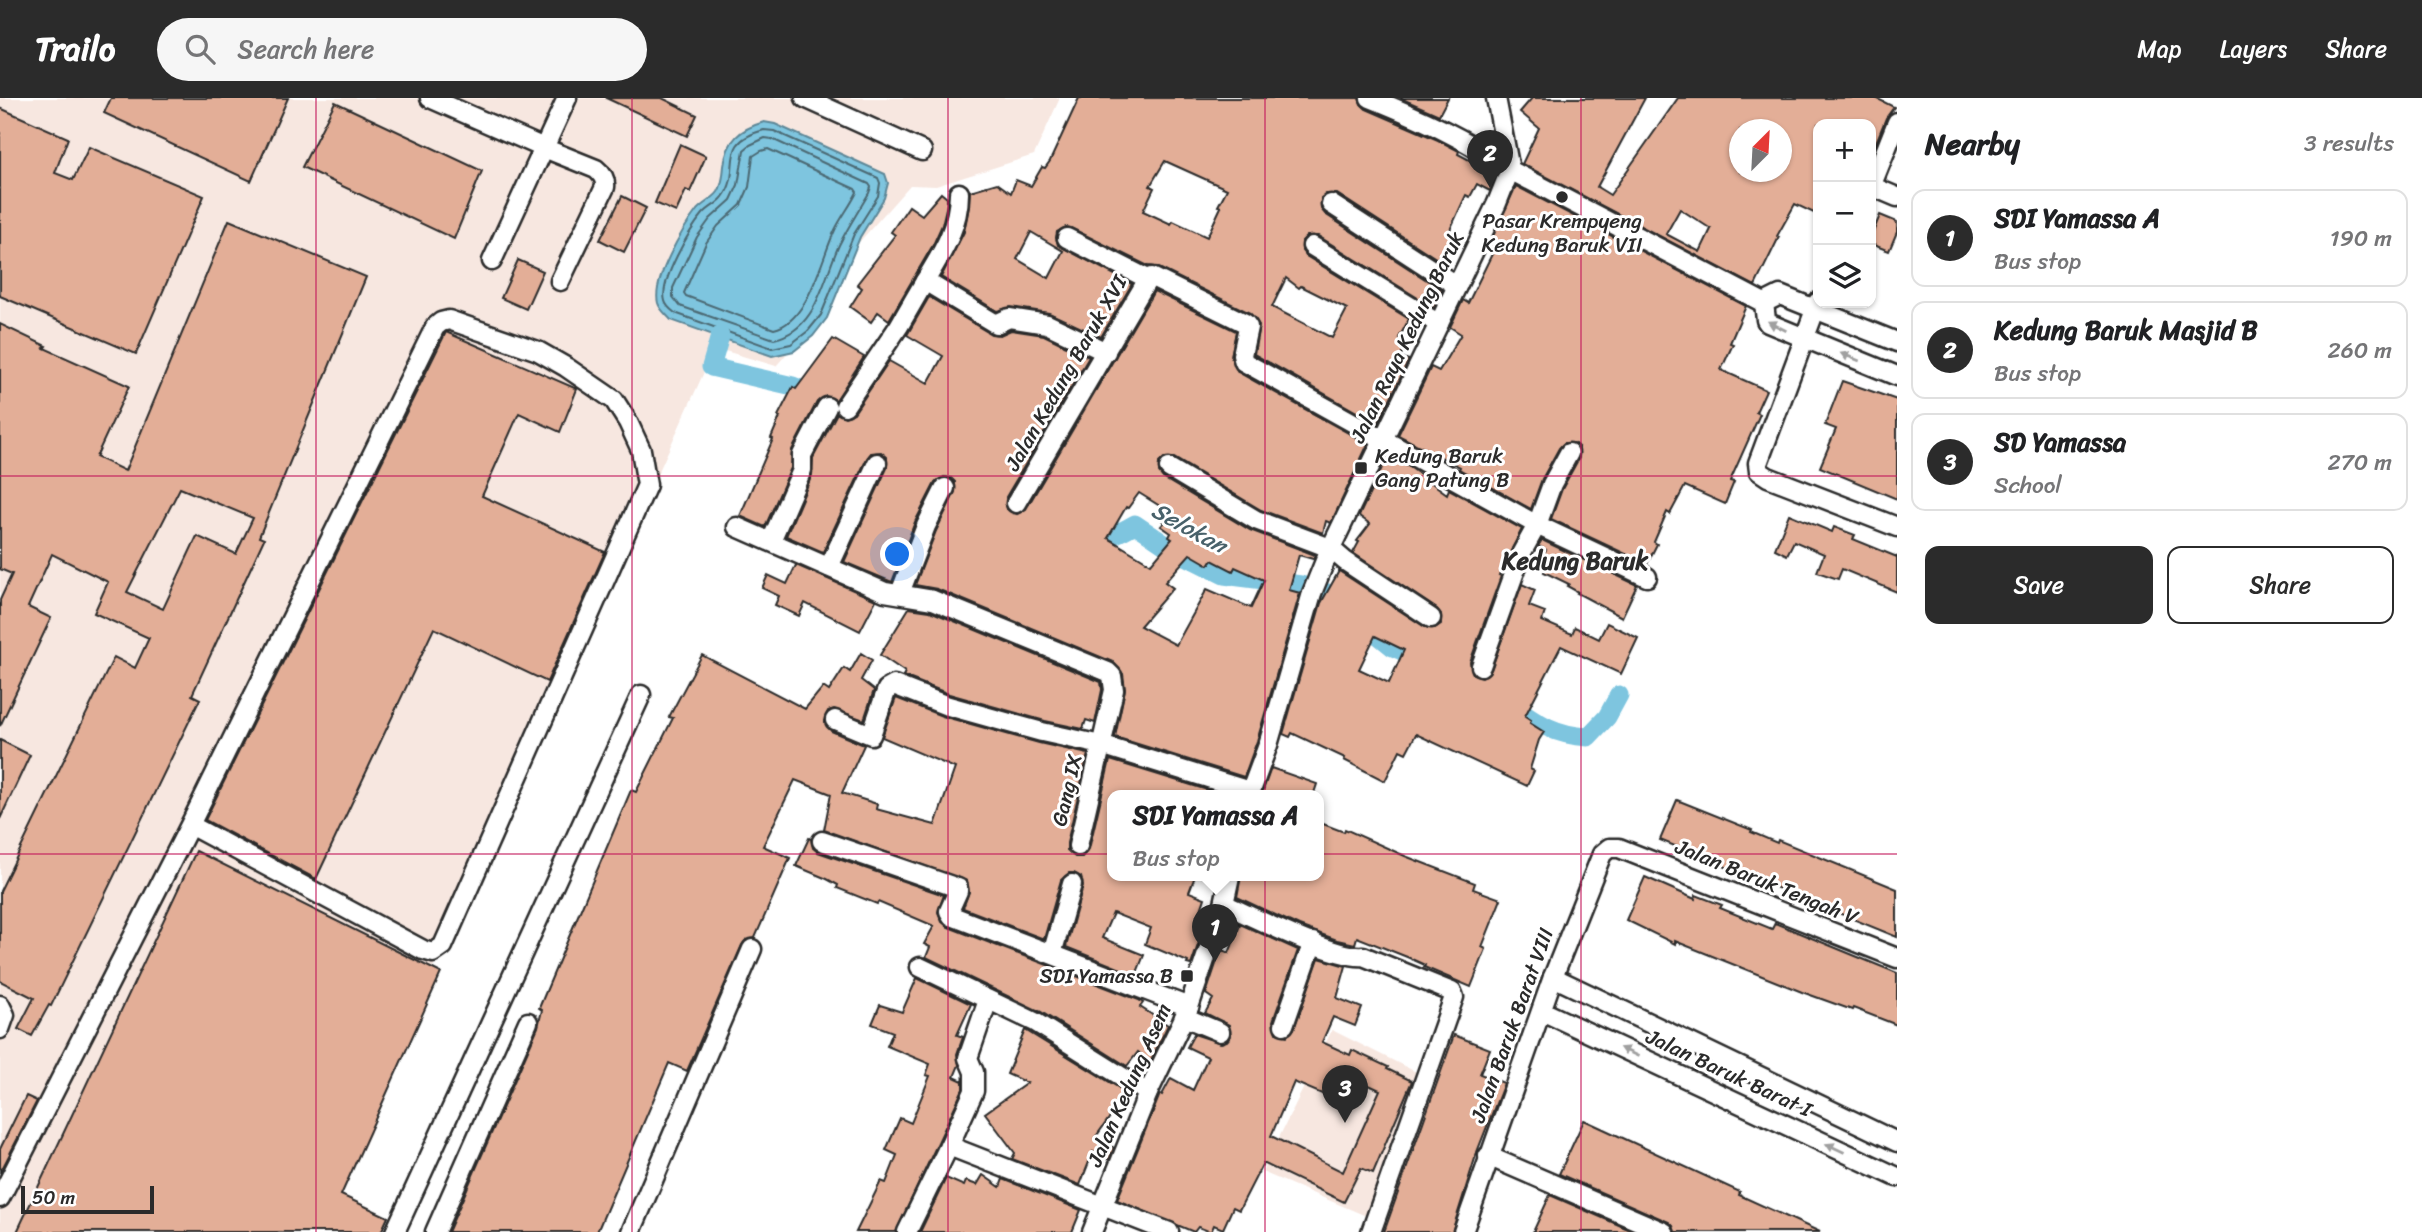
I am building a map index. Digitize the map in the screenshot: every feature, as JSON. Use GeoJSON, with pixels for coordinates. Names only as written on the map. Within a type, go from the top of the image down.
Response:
{"type":"FeatureCollection","features":[{"type":"Feature","properties":{"kind":"street"},"geometry":{"type":"LineString","coordinates":[[430,98],[596,169],[606,182],[559,281]]}},
{"type":"Feature","properties":{"kind":"street"},"geometry":{"type":"LineString","coordinates":[[492,261],[567,98]]}},
{"type":"Feature","properties":{"kind":"street"},"geometry":{"type":"LineString","coordinates":[[805,98],[922,150]]}},
{"type":"Feature","properties":{"kind":"street"},"geometry":{"type":"LineString","coordinates":[[1370,98],[1451,133],[1510,170],[1764,303]]}},
{"type":"Feature","properties":{"kind":"street","name":"Jalan Raya Kedung Baruk"},"geometry":{"type":"LineString","coordinates":[[1251,790],[1268,745],[1313,590],[1330,548],[1497,203],[1510,170],[1508,147],[1496,98]]}},
{"type":"Feature","properties":{"kind":"street"},"geometry":{"type":"LineString","coordinates":[[1873,182],[1897,122]]}},
{"type":"Feature","properties":{"kind":"street"},"geometry":{"type":"LineString","coordinates":[[1876,189],[1897,197]]}},
{"type":"Feature","properties":{"kind":"street"},"geometry":{"type":"LineString","coordinates":[[845,406],[899,326],[950,236],[959,206],[959,193]]}},
{"type":"Feature","properties":{"kind":"street"},"geometry":{"type":"LineString","coordinates":[[1331,204],[1457,286]]}},
{"type":"Feature","properties":{"kind":"street"},"geometry":{"type":"LineString","coordinates":[[1067,238],[1148,279]]}},
{"type":"Feature","properties":{"kind":"street"},"geometry":{"type":"LineString","coordinates":[[1312,246],[1439,324]]}},
{"type":"Feature","properties":{"kind":"street","name":"Jalan Kedung Baruk XVI"},"geometry":{"type":"LineString","coordinates":[[1016,503],[1148,279],[1152,277],[1245,323],[1248,327],[1242,355],[1244,362],[1382,441]]}},
{"type":"Feature","properties":{"kind":"street"},"geometry":{"type":"LineString","coordinates":[[925,281],[996,324],[1013,318],[1047,324],[1106,352]]}},
{"type":"Feature","properties":{"kind":"street"},"geometry":{"type":"LineString","coordinates":[[1764,303],[1780,295],[1813,305]]}},
{"type":"Feature","properties":{"kind":"street"},"geometry":{"type":"LineString","coordinates":[[1764,303],[1766,322],[1897,376]]}},
{"type":"Feature","properties":{"kind":"street"},"geometry":{"type":"LineString","coordinates":[[1815,308],[1758,463],[1759,471],[1768,477],[1897,527]]}},
{"type":"Feature","properties":{"kind":"street"},"geometry":{"type":"LineString","coordinates":[[1820,308],[1897,342]]}},
{"type":"Feature","properties":{"kind":"street"},"geometry":{"type":"LineString","coordinates":[[0,1198],[190,825],[435,327],[449,320],[538,351],[614,400],[641,450],[647,485],[443,946],[433,953],[423,950],[190,825]]}},
{"type":"Feature","properties":{"kind":"street"},"geometry":{"type":"LineString","coordinates":[[771,541],[802,470],[802,455],[827,407]]}},
{"type":"Feature","properties":{"kind":"street"},"geometry":{"type":"LineString","coordinates":[[1382,441],[1537,525],[1647,577]]}},
{"type":"Feature","properties":{"kind":"street"},"geometry":{"type":"LineString","coordinates":[[1481,666],[1522,552],[1569,453]]}},
{"type":"Feature","properties":{"kind":"street"},"geometry":{"type":"LineString","coordinates":[[829,567],[877,463]]}},
{"type":"Feature","properties":{"kind":"street"},"geometry":{"type":"LineString","coordinates":[[1170,468],[1256,520],[1330,548],[1345,561],[1432,618]]}},
{"type":"Feature","properties":{"kind":"street"},"geometry":{"type":"LineString","coordinates":[[737,527],[889,593],[900,593],[926,526],[945,488]]}},
{"type":"Feature","properties":{"kind":"street","name":"Gang IX"},"geometry":{"type":"LineString","coordinates":[[900,593],[933,600],[1108,672],[1112,676],[1114,690],[1078,846]]}},
{"type":"Feature","properties":{"kind":"street"},"geometry":{"type":"LineString","coordinates":[[835,720],[871,735],[887,689],[894,685],[946,705],[1042,732],[1101,745],[1241,790]]}},
{"type":"Feature","properties":{"kind":"street"},"geometry":{"type":"LineString","coordinates":[[395,1232],[641,695]]}},
{"type":"Feature","properties":{"kind":"street"},"geometry":{"type":"LineString","coordinates":[[821,841],[958,887],[950,914],[1052,954],[1186,1012],[1220,1032]]}},
{"type":"Feature","properties":{"kind":"street","name":"Jalan Baruk Barat VIII"},"geometry":{"type":"LineString","coordinates":[[1463,1232],[1553,977],[1602,854],[1609,848],[1619,848]]}},
{"type":"Feature","properties":{"kind":"street","name":"Jalan Baruk Tengah V"},"geometry":{"type":"LineString","coordinates":[[1619,848],[1897,958]]}},
{"type":"Feature","properties":{"kind":"street","name":"Jalan Kedung Asem"},"geometry":{"type":"LineString","coordinates":[[1092,1232],[1148,1093],[1186,1012],[1224,904],[1229,881]]}},
{"type":"Feature","properties":{"kind":"street"},"geometry":{"type":"LineString","coordinates":[[1052,954],[1072,884]]}},
{"type":"Feature","properties":{"kind":"street"},"geometry":{"type":"LineString","coordinates":[[1224,904],[1313,943],[1353,957],[1363,956],[1436,984],[1448,989],[1454,997],[1371,1232]]}},
{"type":"Feature","properties":{"kind":"street"},"geometry":{"type":"LineString","coordinates":[[1284,1025],[1313,943]]}},
{"type":"Feature","properties":{"kind":"street"},"geometry":{"type":"LineString","coordinates":[[631,1232],[752,948]]}},
{"type":"Feature","properties":{"kind":"street"},"geometry":{"type":"LineString","coordinates":[[920,967],[1035,1022],[1148,1093]]}},
{"type":"Feature","properties":{"kind":"street","name":"Jalan Baruk Barat I"},"geometry":{"type":"LineString","coordinates":[[1553,977],[1897,1142]]}},
{"type":"Feature","properties":{"kind":"street"},"geometry":{"type":"LineString","coordinates":[[907,1232],[974,1091],[974,1072],[968,1058],[988,1000]]}},
{"type":"Feature","properties":{"kind":"street"},"geometry":{"type":"LineString","coordinates":[[0,1005],[5,1015],[0,1029]]}},
{"type":"Feature","properties":{"kind":"street","name":"Jalan Baruk Barat I"},"geometry":{"type":"LineString","coordinates":[[1542,1010],[1897,1177]]}},
{"type":"Feature","properties":{"kind":"street"},"geometry":{"type":"LineString","coordinates":[[435,1232],[528,1022]]}},
{"type":"Feature","properties":{"kind":"street"},"geometry":{"type":"LineString","coordinates":[[949,1146],[1169,1232]]}},
{"type":"Feature","properties":{"kind":"street"},"geometry":{"type":"LineString","coordinates":[[1488,1156],[1664,1232]]}},
{"type":"Feature","properties":{"kind":"shaded area"},"geometry":{"type":"Polygon","coordinates":[[[0,98],[1060,98],[1034,155],[936,186],[910,185],[846,257],[824,312],[776,366],[715,348],[361,1126],[371,1132],[324,1232],[0,1232],[0,98]]]}},
{"type":"Feature","properties":{"kind":"shaded area"},"geometry":{"type":"Polygon","coordinates":[[[1332,1030],[1420,1074],[1371,1218],[1262,1172],[1332,1030]]]}},
{"type":"Feature","properties":{"kind":"water"},"geometry":{"type":"Polygon","coordinates":[[[764,122],[775,124],[885,174],[888,183],[884,198],[860,237],[827,318],[813,336],[794,351],[772,356],[671,320],[659,305],[657,293],[664,268],[684,229],[697,210],[720,189],[728,149],[732,142],[748,128],[764,122]]]}},
{"type":"Feature","properties":{"kind":"building"},"geometry":{"type":"Polygon","coordinates":[[[111,98],[288,98],[251,181],[104,113],[111,98]]]}},
{"type":"Feature","properties":{"kind":"building"},"geometry":{"type":"Polygon","coordinates":[[[606,98],[662,98],[697,115],[687,136],[606,98]]]}},
{"type":"Feature","properties":{"kind":"building"},"geometry":{"type":"Polygon","coordinates":[[[1079,98],[1359,98],[1366,109],[1438,140],[1496,174],[1490,191],[1477,184],[1470,197],[1466,195],[1449,232],[1453,234],[1443,254],[1449,258],[1445,264],[1337,194],[1326,194],[1321,198],[1321,209],[1325,214],[1442,290],[1434,308],[1318,236],[1307,236],[1302,241],[1302,251],[1306,256],[1409,319],[1399,338],[1407,343],[1400,357],[1409,360],[1378,424],[1254,354],[1259,325],[1250,313],[1071,228],[1066,227],[1057,232],[1058,245],[1132,284],[1101,337],[1049,313],[1011,307],[997,311],[941,277],[964,232],[970,191],[997,183],[1011,193],[1016,180],[1031,186],[1042,167],[1045,168],[1079,98]],[[1165,161],[1150,186],[1154,188],[1143,211],[1207,237],[1227,189],[1165,161]],[[1031,232],[1017,259],[1049,278],[1063,251],[1031,232]],[[1286,278],[1272,307],[1332,338],[1347,309],[1301,286],[1299,288],[1286,278]]]}},
{"type":"Feature","properties":{"kind":"building"},"geometry":{"type":"Polygon","coordinates":[[[1400,98],[1448,98],[1439,115],[1400,98]]]}},
{"type":"Feature","properties":{"kind":"building"},"geometry":{"type":"Polygon","coordinates":[[[1532,98],[1645,98],[1597,187],[1610,195],[1678,98],[1876,98],[1894,107],[1886,118],[1876,143],[1876,119],[1813,119],[1813,213],[1795,204],[1777,236],[1779,237],[1755,286],[1522,164],[1539,128],[1520,112],[1532,98]],[[1680,209],[1666,234],[1700,252],[1711,229],[1680,209]]]}},
{"type":"Feature","properties":{"kind":"building"},"geometry":{"type":"Polygon","coordinates":[[[335,102],[482,171],[454,239],[302,167],[335,102]]]}},
{"type":"Feature","properties":{"kind":"building"},"geometry":{"type":"Polygon","coordinates":[[[0,108],[68,138],[55,173],[73,180],[89,147],[204,196],[136,354],[0,296],[0,108]]]}},
{"type":"Feature","properties":{"kind":"building"},"geometry":{"type":"Polygon","coordinates":[[[680,144],[706,156],[690,192],[686,190],[676,212],[655,203],[680,144]]]}},
{"type":"Feature","properties":{"kind":"building"},"geometry":{"type":"Polygon","coordinates":[[[1516,186],[1746,306],[1721,370],[1766,390],[1756,412],[1760,414],[1730,481],[1734,482],[1725,504],[1685,486],[1670,514],[1667,512],[1654,542],[1657,544],[1647,564],[1551,519],[1562,489],[1579,458],[1579,448],[1574,443],[1564,443],[1559,448],[1542,479],[1531,509],[1459,469],[1460,467],[1398,435],[1431,367],[1439,371],[1461,334],[1450,327],[1463,300],[1468,303],[1493,252],[1487,249],[1516,186]]]}},
{"type":"Feature","properties":{"kind":"building"},"geometry":{"type":"Polygon","coordinates":[[[941,193],[947,198],[947,204],[933,245],[889,320],[878,312],[871,322],[850,307],[862,288],[857,284],[895,235],[891,232],[909,206],[922,215],[941,193]]]}},
{"type":"Feature","properties":{"kind":"building"},"geometry":{"type":"Polygon","coordinates":[[[622,196],[646,208],[624,252],[600,240],[622,196]]]}},
{"type":"Feature","properties":{"kind":"building"},"geometry":{"type":"Polygon","coordinates":[[[1880,215],[1897,222],[1897,232],[1889,251],[1876,246],[1876,225],[1880,215]]]}},
{"type":"Feature","properties":{"kind":"building"},"geometry":{"type":"Polygon","coordinates":[[[229,220],[366,277],[259,537],[264,539],[192,695],[200,699],[51,1006],[49,1005],[32,1036],[18,1029],[34,998],[0,981],[0,891],[114,657],[135,668],[149,638],[94,613],[108,582],[52,554],[28,607],[51,618],[0,726],[0,600],[12,574],[0,569],[0,324],[46,346],[44,348],[129,386],[96,457],[125,471],[229,220]],[[180,488],[127,592],[163,609],[197,536],[236,554],[253,518],[180,488]]]}},
{"type":"Feature","properties":{"kind":"building"},"geometry":{"type":"Polygon","coordinates":[[[518,260],[543,271],[526,309],[501,298],[518,260]]]}},
{"type":"Feature","properties":{"kind":"building"},"geometry":{"type":"Polygon","coordinates":[[[1154,291],[1236,331],[1231,357],[1238,372],[1368,444],[1331,523],[1326,521],[1323,533],[1261,510],[1174,458],[1164,458],[1159,463],[1159,473],[1163,478],[1250,530],[1315,555],[1313,559],[1299,555],[1289,590],[1300,593],[1244,777],[1115,737],[1125,689],[1123,674],[1113,662],[937,589],[915,585],[955,492],[955,482],[951,478],[944,477],[935,483],[915,522],[892,582],[844,562],[887,468],[887,457],[881,452],[871,453],[867,458],[823,552],[786,536],[812,475],[813,458],[837,413],[845,417],[854,413],[889,361],[928,383],[943,356],[907,335],[929,297],[991,334],[1000,335],[1011,330],[1044,335],[1089,357],[1006,497],[1007,509],[1017,514],[1026,509],[1154,291]],[[1139,493],[1128,508],[1126,507],[1108,538],[1151,564],[1172,539],[1169,537],[1171,533],[1161,526],[1165,522],[1157,516],[1163,508],[1139,493]],[[1190,554],[1165,582],[1173,588],[1140,626],[1176,645],[1207,589],[1251,608],[1264,580],[1235,567],[1233,571],[1212,560],[1209,565],[1190,554]]]}},
{"type":"Feature","properties":{"kind":"building"},"geometry":{"type":"Polygon","coordinates":[[[446,332],[577,389],[560,432],[519,413],[482,496],[605,552],[547,682],[434,628],[316,879],[205,820],[446,332]]]}},
{"type":"Feature","properties":{"kind":"building"},"geometry":{"type":"Polygon","coordinates":[[[833,339],[864,357],[836,400],[826,396],[817,402],[792,450],[791,468],[765,527],[740,516],[773,439],[771,438],[780,417],[778,416],[793,387],[796,389],[833,339]]]}},
{"type":"Feature","properties":{"kind":"building"},"geometry":{"type":"Polygon","coordinates":[[[1842,381],[1897,400],[1897,499],[1820,467],[1836,429],[1825,425],[1842,381]]]}},
{"type":"Feature","properties":{"kind":"building"},"geometry":{"type":"Polygon","coordinates":[[[1388,455],[1447,494],[1449,489],[1522,529],[1499,575],[1501,576],[1470,662],[1473,674],[1482,677],[1491,670],[1522,584],[1535,590],[1529,606],[1545,612],[1542,621],[1572,634],[1575,627],[1599,639],[1607,623],[1638,638],[1621,674],[1561,646],[1525,716],[1531,720],[1530,723],[1544,732],[1539,740],[1530,769],[1534,771],[1527,786],[1416,734],[1406,753],[1400,750],[1385,781],[1292,733],[1290,737],[1283,734],[1321,603],[1339,571],[1425,627],[1435,628],[1441,624],[1441,614],[1437,609],[1353,553],[1359,542],[1357,541],[1370,524],[1359,516],[1388,455]],[[1375,636],[1359,669],[1389,683],[1404,650],[1375,636]]]}},
{"type":"Feature","properties":{"kind":"building"},"geometry":{"type":"Polygon","coordinates":[[[1789,514],[1832,532],[1834,527],[1855,535],[1853,539],[1897,557],[1897,592],[1842,569],[1838,579],[1817,572],[1824,554],[1794,541],[1787,555],[1775,549],[1789,514]]]}},
{"type":"Feature","properties":{"kind":"building"},"geometry":{"type":"Polygon","coordinates":[[[1542,540],[1637,585],[1622,617],[1544,572],[1550,560],[1543,557],[1546,550],[1538,546],[1542,540]]]}},
{"type":"Feature","properties":{"kind":"building"},"geometry":{"type":"Polygon","coordinates":[[[796,565],[876,600],[860,631],[805,603],[799,616],[775,605],[779,596],[762,588],[768,575],[787,584],[796,565]]]}},
{"type":"Feature","properties":{"kind":"building"},"geometry":{"type":"Polygon","coordinates":[[[909,608],[930,611],[1101,682],[1102,690],[1095,723],[1086,720],[1083,729],[1045,721],[949,694],[903,676],[905,672],[880,655],[909,608]]]}},
{"type":"Feature","properties":{"kind":"building"},"geometry":{"type":"Polygon","coordinates":[[[861,653],[872,660],[861,680],[874,690],[864,720],[834,709],[828,711],[824,721],[831,731],[864,745],[842,793],[877,804],[876,809],[935,825],[955,768],[882,737],[896,698],[942,716],[1088,754],[1067,843],[1067,850],[1075,857],[1082,857],[1089,849],[1110,760],[1208,790],[1107,790],[1107,881],[1193,881],[1189,892],[1205,898],[1198,919],[1206,922],[1191,965],[1145,944],[1151,928],[1113,913],[1102,938],[1144,955],[1136,975],[1066,947],[1083,886],[1081,877],[1074,873],[1069,873],[1061,880],[1044,939],[963,908],[969,892],[967,881],[824,830],[831,794],[795,780],[763,846],[790,858],[755,938],[746,940],[742,945],[687,1071],[669,1063],[597,1232],[448,1232],[538,1027],[542,1010],[539,1008],[631,790],[636,792],[673,718],[669,717],[702,655],[805,709],[823,687],[829,691],[844,668],[850,672],[861,653]]]}},
{"type":"Feature","properties":{"kind":"building"},"geometry":{"type":"Polygon","coordinates":[[[0,740],[30,755],[0,819],[0,740]]]}},
{"type":"Feature","properties":{"kind":"building"},"geometry":{"type":"Polygon","coordinates":[[[1271,768],[1317,784],[1315,790],[1263,790],[1271,768]]]}},
{"type":"Feature","properties":{"kind":"building"},"geometry":{"type":"Polygon","coordinates":[[[1677,800],[1777,843],[1778,840],[1897,889],[1897,937],[1660,840],[1677,800]]]}},
{"type":"Feature","properties":{"kind":"building"},"geometry":{"type":"Polygon","coordinates":[[[1324,824],[1344,832],[1345,829],[1475,883],[1473,889],[1501,899],[1482,947],[1486,949],[1471,987],[1357,937],[1355,944],[1337,940],[1299,926],[1237,897],[1240,881],[1324,881],[1324,824]]]}},
{"type":"Feature","properties":{"kind":"building"},"geometry":{"type":"Polygon","coordinates":[[[809,838],[818,852],[944,895],[938,912],[942,922],[948,927],[1139,1000],[1143,1003],[1140,1007],[1168,1025],[1150,1062],[1138,1052],[1127,1066],[1041,1012],[926,957],[930,947],[924,944],[934,926],[837,888],[838,885],[827,879],[796,866],[809,838]]]}},
{"type":"Feature","properties":{"kind":"building"},"geometry":{"type":"Polygon","coordinates":[[[196,851],[441,973],[341,1195],[388,1217],[381,1232],[17,1232],[196,851]]]}},
{"type":"Feature","properties":{"kind":"building"},"geometry":{"type":"Polygon","coordinates":[[[1645,877],[1695,899],[1696,895],[1722,905],[1720,908],[1772,929],[1775,923],[1897,973],[1897,1025],[1802,992],[1675,941],[1675,944],[1626,920],[1645,877]]]}},
{"type":"Feature","properties":{"kind":"building"},"geometry":{"type":"Polygon","coordinates":[[[1231,920],[1298,950],[1273,1021],[1276,1033],[1287,1036],[1294,1029],[1319,958],[1346,966],[1337,998],[1362,1008],[1355,1026],[1333,1017],[1322,1042],[1350,1055],[1352,1050],[1412,1081],[1373,1173],[1361,1168],[1344,1202],[1263,1163],[1239,1210],[1233,1207],[1223,1229],[1214,1225],[1211,1232],[1198,1227],[1194,1232],[1117,1200],[1160,1094],[1162,1095],[1171,1078],[1193,1090],[1208,1057],[1187,1047],[1194,1034],[1221,1043],[1231,1036],[1229,1025],[1205,1013],[1213,999],[1206,994],[1221,949],[1229,953],[1240,925],[1231,920]],[[1340,1072],[1329,1097],[1294,1082],[1271,1136],[1343,1172],[1380,1090],[1340,1072]]]}},
{"type":"Feature","properties":{"kind":"building"},"geometry":{"type":"Polygon","coordinates":[[[917,978],[971,1004],[957,1035],[963,1037],[957,1054],[959,1065],[954,1077],[963,1081],[963,1089],[896,1232],[856,1232],[881,1181],[886,1183],[897,1155],[886,1150],[900,1118],[911,1123],[930,1076],[926,1075],[930,1064],[887,1046],[893,1032],[872,1024],[880,1005],[902,1012],[917,978]]]}},
{"type":"Feature","properties":{"kind":"building"},"geometry":{"type":"Polygon","coordinates":[[[1025,1030],[1124,1091],[1118,1101],[1120,1103],[1095,1138],[1114,1148],[1109,1160],[1093,1152],[1080,1185],[1012,1159],[1015,1153],[985,1113],[1027,1083],[1007,1074],[1025,1030]]]}},
{"type":"Feature","properties":{"kind":"building"},"geometry":{"type":"Polygon","coordinates":[[[1454,1035],[1490,1049],[1480,1074],[1504,1083],[1477,1152],[1452,1232],[1384,1232],[1454,1035]]]}},
{"type":"Feature","properties":{"kind":"building"},"geometry":{"type":"Polygon","coordinates":[[[26,1096],[37,1101],[0,1173],[0,1149],[26,1096]]]}},
{"type":"Feature","properties":{"kind":"building"},"geometry":{"type":"Polygon","coordinates":[[[1584,1120],[1820,1232],[1675,1232],[1669,1222],[1559,1174],[1584,1120]]]}},
{"type":"Feature","properties":{"kind":"building"},"geometry":{"type":"Polygon","coordinates":[[[983,1175],[1000,1187],[1003,1179],[1081,1210],[1072,1232],[920,1232],[946,1178],[964,1186],[966,1181],[977,1185],[983,1175]]]}},
{"type":"Feature","properties":{"kind":"building"},"geometry":{"type":"Polygon","coordinates":[[[1550,1195],[1635,1232],[1533,1232],[1550,1195]]]}},
{"type":"Feature","properties":{"kind":"waterway","name":"Selokan"},"geometry":{"type":"LineString","coordinates":[[720,336],[711,367],[793,386],[820,397]]}},
{"type":"Feature","properties":{"kind":"waterway","name":"Selokan"},"geometry":{"type":"LineString","coordinates":[[1084,531],[1105,537],[1135,524],[1172,549],[1224,575],[1301,585],[1325,592],[1393,647],[1428,662]]}},
{"type":"Feature","properties":{"kind":"waterway","name":"Selokan"},"geometry":{"type":"LineString","coordinates":[[1505,700],[1553,730],[1588,737],[1607,717],[1619,695]]}},
{"type":"Feature","properties":{"kind":"place","name":"Kedung Baruk Masjid B"},"geometry":{"type":"Point","coordinates":[1490,188]}},
{"type":"Feature","properties":{"kind":"place","name":"Pasar Krempyeng Kedung Baruk VII"},"geometry":{"type":"Point","coordinates":[1562,197]}},
{"type":"Feature","properties":{"kind":"place","name":"Kedung Baruk Gang Patung B"},"geometry":{"type":"Point","coordinates":[1361,468]}},
{"type":"Feature","properties":{"kind":"place","name":"SDI Yamassa A"},"geometry":{"type":"Point","coordinates":[1215,962]}},
{"type":"Feature","properties":{"kind":"place","name":"SDI Yamassa B"},"geometry":{"type":"Point","coordinates":[1187,976]}},
{"type":"Feature","properties":{"kind":"place","name":"SD Yamassa"},"geometry":{"type":"Point","coordinates":[1345,1123]}},
{"type":"Feature","properties":{"kind":"district","name":"Kedung Baruk"},"geometry":{"type":"Point","coordinates":[1575,561]}}]}
